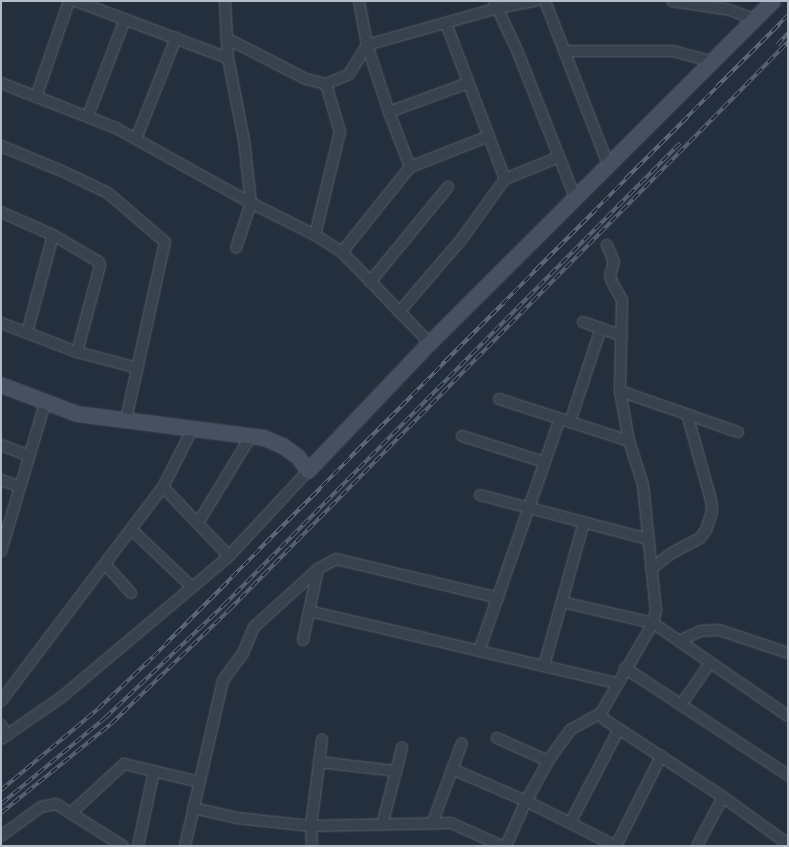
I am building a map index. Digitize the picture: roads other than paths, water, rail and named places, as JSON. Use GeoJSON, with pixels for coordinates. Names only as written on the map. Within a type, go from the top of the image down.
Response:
{"type":"FeatureCollection","features":[{"type":"Feature","properties":{"kind":"street"},"geometry":{"type":"LineString","coordinates":[[36,97],[69,1]]}},
{"type":"Feature","properties":{"kind":"street"},"geometry":{"type":"LineString","coordinates":[[76,1],[228,58]]}},
{"type":"Feature","properties":{"kind":"street"},"geometry":{"type":"LineString","coordinates":[[225,1],[228,58],[244,140],[250,203],[236,248]]}},
{"type":"Feature","properties":{"kind":"street"},"geometry":{"type":"LineString","coordinates":[[359,1],[367,46],[410,168]]}},
{"type":"Feature","properties":{"kind":"street"},"geometry":{"type":"LineString","coordinates":[[226,38],[306,79],[326,84],[349,74],[367,46],[446,24],[496,4],[535,1]]}},
{"type":"Feature","properties":{"kind":"street"},"geometry":{"type":"LineString","coordinates":[[545,1],[608,164]]}},
{"type":"Feature","properties":{"kind":"street"},"geometry":{"type":"LineString","coordinates":[[672,1],[730,6],[756,20]]}},
{"type":"Feature","properties":{"kind":"street"},"geometry":{"type":"LineString","coordinates":[[1,725],[4,737],[63,696],[229,556],[430,343],[608,164],[714,62],[773,1]]}},
{"type":"Feature","properties":{"kind":"street"},"geometry":{"type":"LineString","coordinates":[[496,4],[575,197]]}},
{"type":"Feature","properties":{"kind":"street"},"geometry":{"type":"LineString","coordinates":[[88,116],[125,19]]}},
{"type":"Feature","properties":{"kind":"street"},"geometry":{"type":"LineString","coordinates":[[446,24],[505,179]]}},
{"type":"Feature","properties":{"kind":"street"},"geometry":{"type":"LineString","coordinates":[[136,139],[176,38]]}},
{"type":"Feature","properties":{"kind":"street"},"geometry":{"type":"LineString","coordinates":[[564,51],[673,52],[714,62]]}},
{"type":"Feature","properties":{"kind":"street"},"geometry":{"type":"LineString","coordinates":[[1,83],[88,116],[136,139],[250,203],[315,235],[342,252],[430,343]]}},
{"type":"Feature","properties":{"kind":"street"},"geometry":{"type":"LineString","coordinates":[[389,112],[468,83]]}},
{"type":"Feature","properties":{"kind":"street"},"geometry":{"type":"LineString","coordinates":[[315,235],[340,132],[326,84]]}},
{"type":"Feature","properties":{"kind":"street"},"geometry":{"type":"LineString","coordinates":[[342,252],[410,168],[489,136]]}},
{"type":"Feature","properties":{"kind":"street"},"geometry":{"type":"LineString","coordinates":[[2,150],[62,171],[108,194],[162,237],[166,248],[126,419]]}},
{"type":"Feature","properties":{"kind":"street"},"geometry":{"type":"LineString","coordinates":[[399,312],[461,240],[505,179],[559,157]]}},
{"type":"Feature","properties":{"kind":"street"},"geometry":{"type":"LineString","coordinates":[[370,282],[448,187]]}},
{"type":"Feature","properties":{"kind":"street"},"geometry":{"type":"LineString","coordinates":[[1,212],[52,235],[96,259],[100,266],[78,352]]}},
{"type":"Feature","properties":{"kind":"street"},"geometry":{"type":"LineString","coordinates":[[27,333],[52,235]]}},
{"type":"Feature","properties":{"kind":"street"},"geometry":{"type":"LineString","coordinates":[[506,846],[526,801],[548,761],[570,730],[601,713],[625,668],[653,623],[656,610],[642,485],[629,441],[620,391],[622,300],[612,282],[610,275],[614,262],[607,245]]}},
{"type":"Feature","properties":{"kind":"street"},"geometry":{"type":"LineString","coordinates":[[583,322],[622,336]]}},
{"type":"Feature","properties":{"kind":"street"},"geometry":{"type":"LineString","coordinates":[[1,323],[78,352],[138,368]]}},
{"type":"Feature","properties":{"kind":"street"},"geometry":{"type":"LineString","coordinates":[[479,651],[530,508],[544,462],[565,420],[601,328]]}},
{"type":"Feature","properties":{"kind":"street"},"geometry":{"type":"LineString","coordinates":[[1,385],[77,414],[126,419],[264,438],[283,446],[298,457],[308,471]]}},
{"type":"Feature","properties":{"kind":"street"},"geometry":{"type":"LineString","coordinates":[[620,391],[738,432]]}},
{"type":"Feature","properties":{"kind":"street"},"geometry":{"type":"LineString","coordinates":[[499,400],[629,441]]}},
{"type":"Feature","properties":{"kind":"street"},"geometry":{"type":"LineString","coordinates":[[1,551],[45,403]]}},
{"type":"Feature","properties":{"kind":"street"},"geometry":{"type":"LineString","coordinates":[[651,570],[670,554],[700,538],[706,530],[712,511],[687,414]]}},
{"type":"Feature","properties":{"kind":"street"},"geometry":{"type":"LineString","coordinates":[[1,701],[163,487],[193,428]]}},
{"type":"Feature","properties":{"kind":"street"},"geometry":{"type":"LineString","coordinates":[[198,523],[251,436]]}},
{"type":"Feature","properties":{"kind":"street"},"geometry":{"type":"LineString","coordinates":[[462,436],[544,462]]}},
{"type":"Feature","properties":{"kind":"street"},"geometry":{"type":"LineString","coordinates":[[1,445],[29,456]]}},
{"type":"Feature","properties":{"kind":"street"},"geometry":{"type":"LineString","coordinates":[[1,480],[20,487]]}},
{"type":"Feature","properties":{"kind":"street"},"geometry":{"type":"LineString","coordinates":[[163,487],[229,556]]}},
{"type":"Feature","properties":{"kind":"street"},"geometry":{"type":"LineString","coordinates":[[480,495],[648,539]]}},
{"type":"Feature","properties":{"kind":"street"},"geometry":{"type":"LineString","coordinates":[[544,666],[584,522]]}},
{"type":"Feature","properties":{"kind":"street"},"geometry":{"type":"LineString","coordinates":[[131,529],[192,586]]}},
{"type":"Feature","properties":{"kind":"street"},"geometry":{"type":"LineString","coordinates":[[185,846],[223,680],[243,653],[254,627],[318,570],[331,561],[341,559],[498,598]]}},
{"type":"Feature","properties":{"kind":"street"},"geometry":{"type":"LineString","coordinates":[[105,564],[131,593]]}},
{"type":"Feature","properties":{"kind":"street"},"geometry":{"type":"LineString","coordinates":[[303,640],[318,570]]}},
{"type":"Feature","properties":{"kind":"street"},"geometry":{"type":"LineString","coordinates":[[562,602],[653,623],[788,716]]}},
{"type":"Feature","properties":{"kind":"street"},"geometry":{"type":"LineString","coordinates":[[310,611],[617,683]]}},
{"type":"Feature","properties":{"kind":"street"},"geometry":{"type":"LineString","coordinates":[[679,641],[700,631],[714,630],[788,653]]}},
{"type":"Feature","properties":{"kind":"street"},"geometry":{"type":"LineString","coordinates":[[681,705],[710,662]]}},
{"type":"Feature","properties":{"kind":"street"},"geometry":{"type":"LineString","coordinates":[[625,668],[788,775]]}},
{"type":"Feature","properties":{"kind":"street"},"geometry":{"type":"LineString","coordinates":[[601,713],[605,720],[723,797],[788,844]]}},
{"type":"Feature","properties":{"kind":"street"},"geometry":{"type":"LineString","coordinates":[[570,822],[619,729]]}},
{"type":"Feature","properties":{"kind":"street"},"geometry":{"type":"LineString","coordinates":[[497,738],[548,761]]}},
{"type":"Feature","properties":{"kind":"street"},"geometry":{"type":"LineString","coordinates":[[312,846],[311,826],[322,740]]}},
{"type":"Feature","properties":{"kind":"street"},"geometry":{"type":"LineString","coordinates":[[432,824],[462,743]]}},
{"type":"Feature","properties":{"kind":"street"},"geometry":{"type":"LineString","coordinates":[[382,825],[402,748]]}},
{"type":"Feature","properties":{"kind":"street"},"geometry":{"type":"LineString","coordinates":[[452,769],[526,801],[616,846],[661,756]]}},
{"type":"Feature","properties":{"kind":"street"},"geometry":{"type":"LineString","coordinates":[[319,762],[396,770]]}},
{"type":"Feature","properties":{"kind":"street"},"geometry":{"type":"LineString","coordinates":[[72,812],[121,765],[130,765],[199,782]]}},
{"type":"Feature","properties":{"kind":"street"},"geometry":{"type":"LineString","coordinates":[[138,846],[154,771]]}},
{"type":"Feature","properties":{"kind":"street"},"geometry":{"type":"LineString","coordinates":[[697,846],[723,797]]}},
{"type":"Feature","properties":{"kind":"street"},"geometry":{"type":"LineString","coordinates":[[1,836],[48,804],[56,804],[72,812],[123,846]]}},
{"type":"Feature","properties":{"kind":"street"},"geometry":{"type":"LineString","coordinates":[[193,808],[237,818],[311,826],[451,823],[502,846]]}},
{"type":"Feature","properties":{"kind":"railway"},"geometry":{"type":"LineString","coordinates":[[1,790],[98,709],[153,657],[788,15]]}},
{"type":"Feature","properties":{"kind":"railway"},"geometry":{"type":"LineString","coordinates":[[777,45],[788,33]]}},
{"type":"Feature","properties":{"kind":"railway"},"geometry":{"type":"LineString","coordinates":[[1,813],[111,724],[229,610],[788,42]]}},
{"type":"Feature","properties":{"kind":"railway"},"geometry":{"type":"LineString","coordinates":[[1,804],[105,718],[224,605],[680,143]]}}]}
